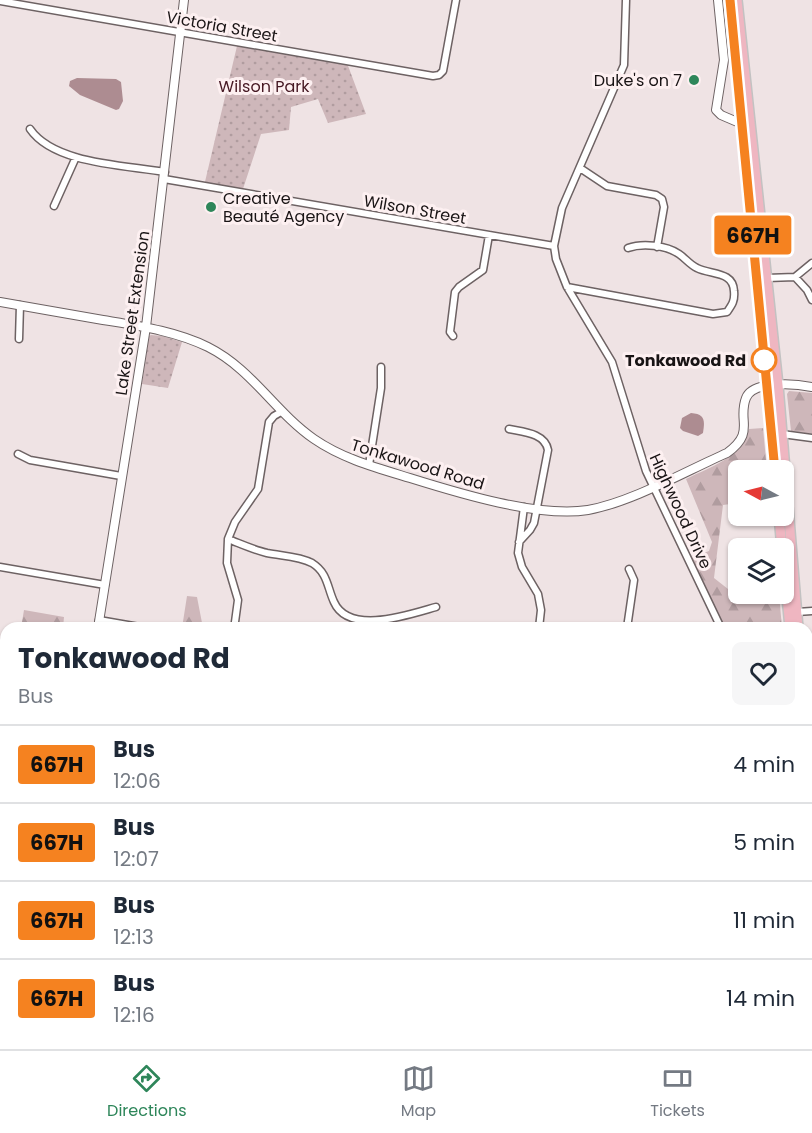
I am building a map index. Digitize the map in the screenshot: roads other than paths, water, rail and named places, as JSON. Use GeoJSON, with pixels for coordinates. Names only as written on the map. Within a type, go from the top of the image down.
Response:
{"type":"FeatureCollection","features":[{"type":"Feature","properties":{"kind":"main road"},"geometry":{"type":"LineString","coordinates":[[730,0],[774,460]]}},
{"type":"Feature","properties":{"kind":"main road"},"geometry":{"type":"LineString","coordinates":[[737,0],[778,385],[798,622]]}},
{"type":"Feature","properties":{"kind":"main road"},"geometry":{"type":"LineString","coordinates":[[788,604],[789,622]]}},
{"type":"Feature","properties":{"kind":"street","name":"Lake Street Extension"},"geometry":{"type":"LineString","coordinates":[[98,622],[146,327],[184,0]]}},
{"type":"Feature","properties":{"kind":"street","name":"Victoria Street"},"geometry":{"type":"LineString","coordinates":[[0,1],[433,76],[443,71],[456,0]]}},
{"type":"Feature","properties":{"kind":"street","name":"Highwood Drive"},"geometry":{"type":"LineString","coordinates":[[626,0],[624,65],[562,208],[554,246],[556,259],[567,287],[612,362],[640,457],[718,622]]}},
{"type":"Feature","properties":{"kind":"street"},"geometry":{"type":"LineString","coordinates":[[717,0],[724,60],[716,110],[721,115],[742,124]]}},
{"type":"Feature","properties":{"kind":"street","name":"Wilson Street"},"geometry":{"type":"LineString","coordinates":[[30,129],[36,138],[76,157],[554,246]]}},
{"type":"Feature","properties":{"kind":"street"},"geometry":{"type":"LineString","coordinates":[[54,206],[76,157]]}},
{"type":"Feature","properties":{"kind":"street"},"geometry":{"type":"LineString","coordinates":[[580,168],[607,186],[656,195],[662,199],[664,207],[657,247]]}},
{"type":"Feature","properties":{"kind":"street"},"geometry":{"type":"LineString","coordinates":[[453,336],[450,332],[455,292],[459,286],[483,270],[489,235]]}},
{"type":"Feature","properties":{"kind":"street"},"geometry":{"type":"LineString","coordinates":[[567,287],[713,314],[727,312],[733,305],[734,286],[729,279],[697,268],[673,251],[638,245],[628,248]]}},
{"type":"Feature","properties":{"kind":"street"},"geometry":{"type":"LineString","coordinates":[[767,278],[795,277],[803,273],[812,263]]}},
{"type":"Feature","properties":{"kind":"street"},"geometry":{"type":"LineString","coordinates":[[795,277],[807,290],[812,300]]}},
{"type":"Feature","properties":{"kind":"street","name":"Tonkawood Road"},"geometry":{"type":"LineString","coordinates":[[0,302],[146,327],[184,338],[208,348],[243,370],[298,428],[336,452],[369,465],[474,496],[524,507],[566,511],[591,509],[615,503],[727,453],[735,446],[744,430],[746,396],[754,389],[766,386]]}},
{"type":"Feature","properties":{"kind":"street"},"geometry":{"type":"LineString","coordinates":[[19,339],[20,305]]}},
{"type":"Feature","properties":{"kind":"street"},"geometry":{"type":"LineString","coordinates":[[369,465],[380,399],[381,367]]}},
{"type":"Feature","properties":{"kind":"street"},"geometry":{"type":"LineString","coordinates":[[766,386],[812,387]]}},
{"type":"Feature","properties":{"kind":"street"},"geometry":{"type":"LineString","coordinates":[[235,622],[238,594],[227,563],[228,539],[235,522],[258,489],[269,422],[281,412]]}},
{"type":"Feature","properties":{"kind":"street"},"geometry":{"type":"LineString","coordinates":[[509,429],[540,437],[548,446],[533,526],[519,542]]}},
{"type":"Feature","properties":{"kind":"street"},"geometry":{"type":"LineString","coordinates":[[782,434],[812,438]]}},
{"type":"Feature","properties":{"kind":"street"},"geometry":{"type":"LineString","coordinates":[[18,454],[30,460],[121,476]]}},
{"type":"Feature","properties":{"kind":"street"},"geometry":{"type":"LineString","coordinates":[[524,507],[519,542],[519,562],[536,589],[540,600],[540,622]]}},
{"type":"Feature","properties":{"kind":"street"},"geometry":{"type":"LineString","coordinates":[[228,539],[263,552],[306,560],[321,570],[326,577],[333,600],[340,611],[353,617],[388,620],[436,607]]}},
{"type":"Feature","properties":{"kind":"street"},"geometry":{"type":"LineString","coordinates":[[0,567],[105,585]]}},
{"type":"Feature","properties":{"kind":"street"},"geometry":{"type":"LineString","coordinates":[[629,568],[634,580],[629,622]]}},
{"type":"Feature","properties":{"kind":"street"},"geometry":{"type":"LineString","coordinates":[[797,612],[812,611]]}},
{"type":"Feature","properties":{"kind":"place","name":"Duke's on 7"},"geometry":{"type":"Point","coordinates":[694,80]}},
{"type":"Feature","properties":{"kind":"place","name":"Creative Beauté Agency"},"geometry":{"type":"Point","coordinates":[211,207]}},
{"type":"Feature","properties":{"kind":"place","name":"Tonkawood Rd"},"geometry":{"type":"Point","coordinates":[764,360]}},
{"type":"Feature","properties":{"kind":"park label","name":"Wilson Park"},"geometry":{"type":"Point","coordinates":[264,86]}}]}
